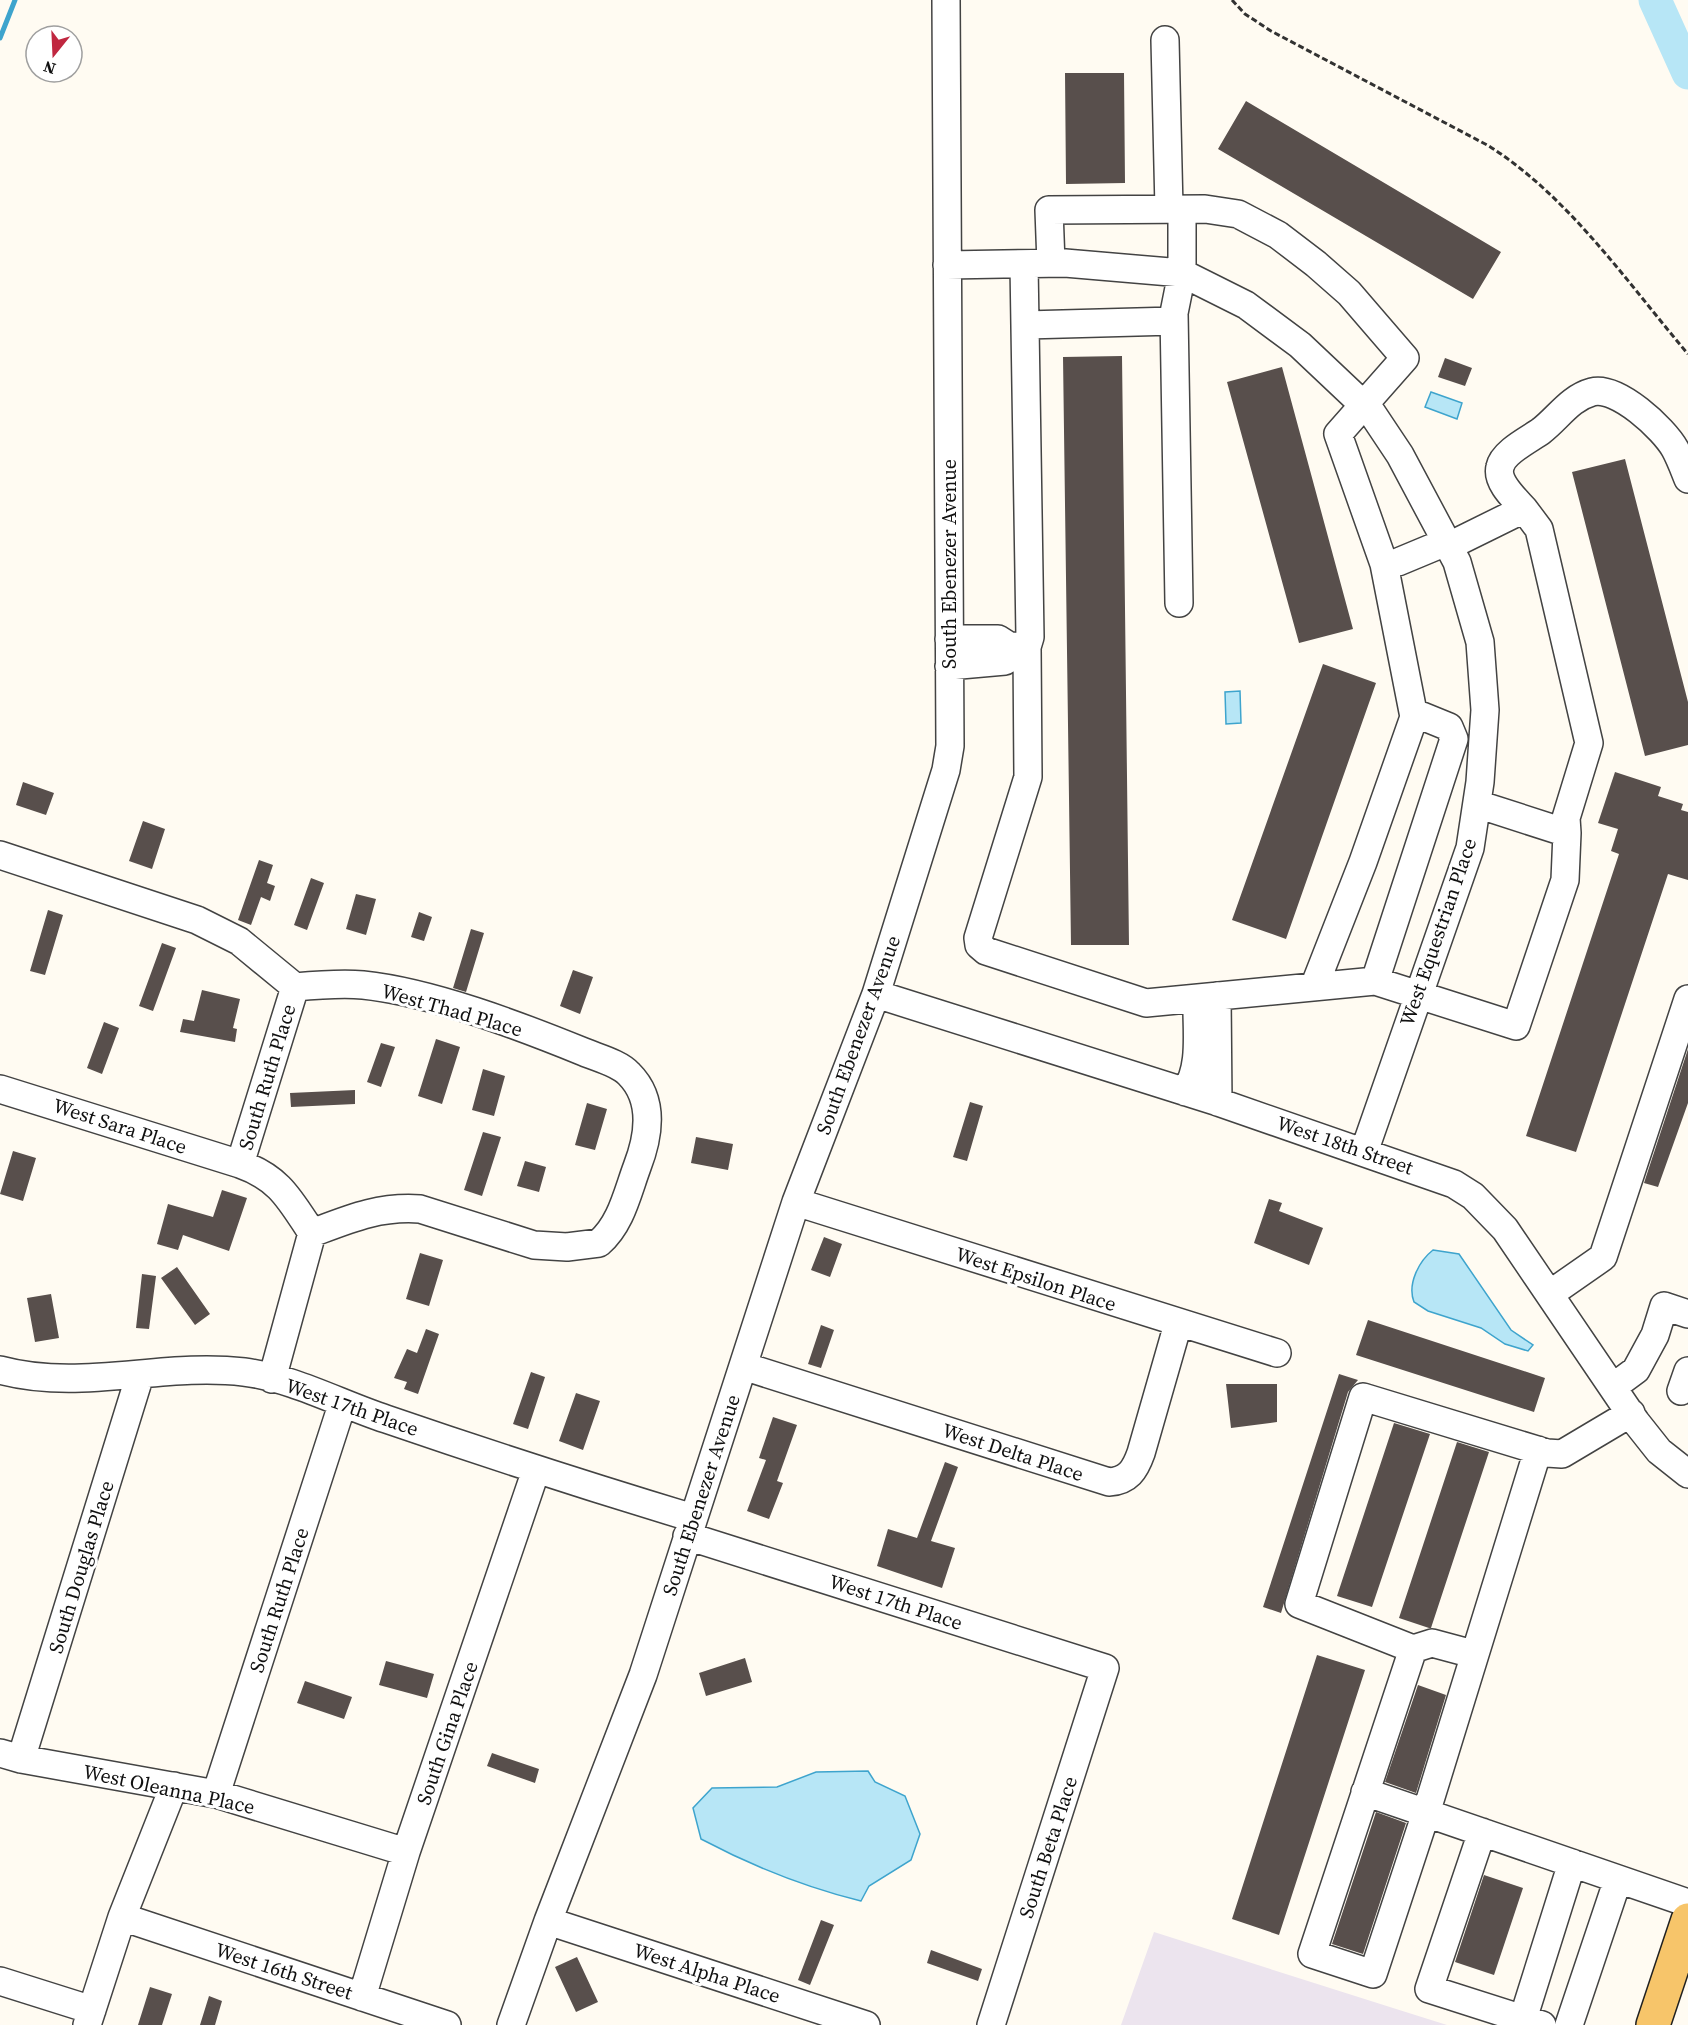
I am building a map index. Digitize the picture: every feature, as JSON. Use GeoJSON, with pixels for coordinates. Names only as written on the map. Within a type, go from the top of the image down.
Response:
{"type":"FeatureCollection","features":[{"type":"Feature","properties":{"kind":"main road"},"geometry":{"type":"LineString","coordinates":[[1653,2025],[1688,1920]]}},
{"type":"Feature","properties":{"kind":"street","name":"South Ebenezer Avenue"},"geometry":{"type":"LineString","coordinates":[[511,2025],[548,1921],[643,1675],[796,1202],[876,994],[946,770],[950,746],[950,666],[946,0]]}},
{"type":"Feature","properties":{"kind":"street"},"geometry":{"type":"LineString","coordinates":[[1164,40],[1175,209],[1182,273],[1174,321],[1179,603]]}},
{"type":"Feature","properties":{"kind":"street"},"geometry":{"type":"LineString","coordinates":[[1051,263],[1049,210],[1205,209],[1238,214],[1278,235],[1349,293],[1385,331],[1405,358],[1338,434],[1384,564],[1414,717],[1363,862],[1314,987]]}},
{"type":"Feature","properties":{"kind":"street","name":"West Equestrian Place"},"geometry":{"type":"LineString","coordinates":[[947,265],[1051,263],[1182,273],[1246,305],[1300,345],[1372,413],[1400,455],[1457,562],[1480,642],[1484,726],[1477,804],[1470,848],[1417,994],[1364,1152]]}},
{"type":"Feature","properties":{"kind":"street"},"geometry":{"type":"LineString","coordinates":[[950,666],[1005,661],[1030,637],[1024,264]]}},
{"type":"Feature","properties":{"kind":"street"},"geometry":{"type":"LineString","coordinates":[[1026,325],[1174,321]]}},
{"type":"Feature","properties":{"kind":"street"},"geometry":{"type":"LineString","coordinates":[[1018,647],[1028,777],[978,938],[979,945],[986,951],[1146,1003],[1375,981],[1516,1026],[1565,880],[1566,818],[1589,743],[1539,529],[1500,478],[1500,466],[1505,458],[1545,427],[1575,399],[1594,391],[1615,393],[1629,401],[1674,447],[1688,479]]}},
{"type":"Feature","properties":{"kind":"street"},"geometry":{"type":"LineString","coordinates":[[1384,564],[1398,562],[1447,544],[1524,509]]}},
{"type":"Feature","properties":{"kind":"street"},"geometry":{"type":"LineString","coordinates":[[949,639],[998,639],[1018,647]]}},
{"type":"Feature","properties":{"kind":"street"},"geometry":{"type":"LineString","coordinates":[[1414,717],[1422,716],[1449,727],[1484,726]]}},
{"type":"Feature","properties":{"kind":"street"},"geometry":{"type":"LineString","coordinates":[[1375,981],[1454,739],[1449,727]]}},
{"type":"Feature","properties":{"kind":"street"},"geometry":{"type":"LineString","coordinates":[[1477,804],[1567,833]]}},
{"type":"Feature","properties":{"kind":"street"},"geometry":{"type":"LineString","coordinates":[[0,855],[197,920],[229,934],[295,987]]}},
{"type":"Feature","properties":{"kind":"street","name":"West Thad Place"},"geometry":{"type":"LineString","coordinates":[[295,987],[363,985],[432,1000],[574,1048],[628,1072],[644,1095],[648,1124],[640,1160],[616,1224],[599,1243],[567,1247],[534,1245],[420,1209],[403,1208],[372,1211],[342,1220],[312,1233]]}},
{"type":"Feature","properties":{"kind":"street","name":"South Ruth Place"},"geometry":{"type":"LineString","coordinates":[[295,987],[240,1164],[270,1176],[312,1233]]}},
{"type":"Feature","properties":{"kind":"street","name":"West 18th Street"},"geometry":{"type":"LineString","coordinates":[[876,994],[1218,1102],[1434,1175],[1473,1196],[1505,1229],[1659,1451],[1688,1474]]}},
{"type":"Feature","properties":{"kind":"street"},"geometry":{"type":"LineString","coordinates":[[1185,1092],[1193,1080],[1207,997]]}},
{"type":"Feature","properties":{"kind":"street"},"geometry":{"type":"LineString","coordinates":[[1207,997],[1218,1102]]}},
{"type":"Feature","properties":{"kind":"street"},"geometry":{"type":"LineString","coordinates":[[1550,1294],[1603,1257],[1688,999]]}},
{"type":"Feature","properties":{"kind":"street","name":"West Sara Place"},"geometry":{"type":"LineString","coordinates":[[0,1089],[240,1164]]}},
{"type":"Feature","properties":{"kind":"street","name":"West Epsilon Place"},"geometry":{"type":"LineString","coordinates":[[796,1202],[1276,1353]]}},
{"type":"Feature","properties":{"kind":"street"},"geometry":{"type":"LineString","coordinates":[[272,1379],[312,1233]]}},
{"type":"Feature","properties":{"kind":"street"},"geometry":{"type":"LineString","coordinates":[[1613,1387],[1636,1370],[1655,1335],[1664,1306],[1688,1314]]}},
{"type":"Feature","properties":{"kind":"street","name":"West Delta Place"},"geometry":{"type":"LineString","coordinates":[[743,1366],[1109,1482],[1119,1481],[1134,1470],[1178,1324]]}},
{"type":"Feature","properties":{"kind":"street","name":"West 17th Place"},"geometry":{"type":"LineString","coordinates":[[0,1370],[57,1379],[214,1371],[245,1372],[272,1379],[536,1470],[690,1527],[1105,1668]]}},
{"type":"Feature","properties":{"kind":"street","name":"South Douglas Place"},"geometry":{"type":"LineString","coordinates":[[11,1756],[140,1375]]}},
{"type":"Feature","properties":{"kind":"street"},"geometry":{"type":"LineString","coordinates":[[1471,1662],[1432,1642],[1413,1649],[1299,1604],[1364,1397],[1538,1450],[1562,1454],[1631,1413]]}},
{"type":"Feature","properties":{"kind":"street","name":"South Ruth Place"},"geometry":{"type":"LineString","coordinates":[[216,1794],[342,1405]]}},
{"type":"Feature","properties":{"kind":"street"},"geometry":{"type":"LineString","coordinates":[[1413,1649],[1312,1954],[1373,1974],[1426,1813],[1538,1450]]}},
{"type":"Feature","properties":{"kind":"street","name":"South Gina Place"},"geometry":{"type":"LineString","coordinates":[[362,1997],[406,1852],[536,1470]]}},
{"type":"Feature","properties":{"kind":"street","name":"South Beta Place"},"geometry":{"type":"LineString","coordinates":[[991,2025],[1105,1668]]}},
{"type":"Feature","properties":{"kind":"street","name":"West Oleanna Place"},"geometry":{"type":"LineString","coordinates":[[11,1756],[216,1794],[406,1852]]}},
{"type":"Feature","properties":{"kind":"street"},"geometry":{"type":"LineString","coordinates":[[0,1981],[90,2017],[122,1917],[174,1786]]}},
{"type":"Feature","properties":{"kind":"street"},"geometry":{"type":"LineString","coordinates":[[1365,1792],[1688,1903]]}},
{"type":"Feature","properties":{"kind":"street"},"geometry":{"type":"LineString","coordinates":[[1482,1832],[1429,1989],[1532,2022],[1572,1863]]}},
{"type":"Feature","properties":{"kind":"street"},"geometry":{"type":"LineString","coordinates":[[1569,2025],[1618,1879]]}},
{"type":"Feature","properties":{"kind":"street","name":"West 16th Street"},"geometry":{"type":"LineString","coordinates":[[122,1917],[447,2025]]}},
{"type":"Feature","properties":{"kind":"street","name":"West Alpha Place"},"geometry":{"type":"LineString","coordinates":[[548,1921],[866,2025]]}},
{"type":"Feature","properties":{"kind":"path"},"geometry":{"type":"LineString","coordinates":[[1233,0],[1245,14],[1271,32],[1489,146],[1517,164],[1564,208],[1688,354]]}},
{"type":"Feature","properties":{"kind":"shaded area"},"geometry":{"type":"Polygon","coordinates":[[[1154,1932],[1393,2008],[1447,2025],[1121,2025],[1154,1932]]]}},
{"type":"Feature","properties":{"kind":"water"},"geometry":{"type":"Polygon","coordinates":[[[1431,392],[1462,403],[1457,419],[1425,407],[1431,392]]]}},
{"type":"Feature","properties":{"kind":"water"},"geometry":{"type":"Polygon","coordinates":[[[1240,691],[1241,723],[1226,724],[1225,692],[1240,691]]]}},
{"type":"Feature","properties":{"kind":"water"},"geometry":{"type":"Polygon","coordinates":[[[1433,1250],[1459,1254],[1511,1330],[1533,1345],[1528,1351],[1505,1344],[1481,1328],[1428,1311],[1414,1302],[1413,1281],[1423,1260],[1433,1250]]]}},
{"type":"Feature","properties":{"kind":"water"},"geometry":{"type":"Polygon","coordinates":[[[868,1771],[875,1782],[905,1796],[920,1834],[911,1860],[869,1886],[861,1901],[779,1875],[701,1839],[693,1808],[712,1788],[777,1787],[816,1772],[868,1771]]]}},
{"type":"Feature","properties":{"kind":"building"},"geometry":{"type":"Polygon","coordinates":[[[1065,73],[1124,73],[1125,183],[1066,184],[1065,73]]]}},
{"type":"Feature","properties":{"kind":"building"},"geometry":{"type":"Polygon","coordinates":[[[1246,101],[1501,252],[1473,299],[1218,149],[1246,101]]]}},
{"type":"Feature","properties":{"kind":"building"},"geometry":{"type":"Polygon","coordinates":[[[1122,356],[1129,945],[1071,945],[1063,357],[1122,356]]]}},
{"type":"Feature","properties":{"kind":"building"},"geometry":{"type":"Polygon","coordinates":[[[1445,358],[1472,368],[1465,386],[1438,377],[1445,358]]]}},
{"type":"Feature","properties":{"kind":"building"},"geometry":{"type":"Polygon","coordinates":[[[1282,367],[1353,629],[1299,643],[1227,382],[1282,367]]]}},
{"type":"Feature","properties":{"kind":"building"},"geometry":{"type":"Polygon","coordinates":[[[1625,459],[1688,702],[1688,745],[1645,756],[1572,472],[1625,459]]]}},
{"type":"Feature","properties":{"kind":"building"},"geometry":{"type":"Polygon","coordinates":[[[1323,664],[1376,683],[1286,939],[1232,920],[1323,664]]]}},
{"type":"Feature","properties":{"kind":"building"},"geometry":{"type":"Polygon","coordinates":[[[1615,772],[1661,787],[1658,796],[1683,804],[1681,810],[1688,812],[1688,880],[1668,874],[1576,1152],[1526,1136],[1619,854],[1611,851],[1618,829],[1598,823],[1615,772]]]}},
{"type":"Feature","properties":{"kind":"building"},"geometry":{"type":"Polygon","coordinates":[[[23,782],[54,793],[46,815],[16,805],[23,782]]]}},
{"type":"Feature","properties":{"kind":"building"},"geometry":{"type":"Polygon","coordinates":[[[143,821],[165,829],[152,869],[129,861],[143,821]]]}},
{"type":"Feature","properties":{"kind":"building"},"geometry":{"type":"Polygon","coordinates":[[[259,860],[273,865],[267,883],[275,886],[270,901],[261,897],[251,925],[238,920],[259,860]]]}},
{"type":"Feature","properties":{"kind":"building"},"geometry":{"type":"Polygon","coordinates":[[[311,878],[324,883],[307,930],[294,925],[311,878]]]}},
{"type":"Feature","properties":{"kind":"building"},"geometry":{"type":"Polygon","coordinates":[[[356,894],[376,899],[366,935],[346,929],[356,894]]]}},
{"type":"Feature","properties":{"kind":"building"},"geometry":{"type":"Polygon","coordinates":[[[48,910],[63,915],[45,975],[30,971],[48,910]]]}},
{"type":"Feature","properties":{"kind":"building"},"geometry":{"type":"Polygon","coordinates":[[[419,912],[432,917],[424,941],[411,937],[419,912]]]}},
{"type":"Feature","properties":{"kind":"building"},"geometry":{"type":"Polygon","coordinates":[[[471,929],[484,933],[466,992],[453,988],[471,929]]]}},
{"type":"Feature","properties":{"kind":"building"},"geometry":{"type":"Polygon","coordinates":[[[162,943],[176,948],[153,1011],[139,1006],[162,943]]]}},
{"type":"Feature","properties":{"kind":"building"},"geometry":{"type":"Polygon","coordinates":[[[573,970],[593,977],[580,1014],[560,1006],[573,970]]]}},
{"type":"Feature","properties":{"kind":"building"},"geometry":{"type":"Polygon","coordinates":[[[202,990],[240,999],[233,1028],[237,1029],[235,1042],[180,1032],[183,1019],[194,1021],[202,990]]]}},
{"type":"Feature","properties":{"kind":"building"},"geometry":{"type":"Polygon","coordinates":[[[104,1022],[119,1028],[102,1074],[87,1068],[104,1022]]]}},
{"type":"Feature","properties":{"kind":"building"},"geometry":{"type":"Polygon","coordinates":[[[436,1039],[460,1047],[442,1104],[418,1096],[436,1039]]]}},
{"type":"Feature","properties":{"kind":"building"},"geometry":{"type":"Polygon","coordinates":[[[381,1043],[395,1047],[381,1087],[367,1082],[381,1043]]]}},
{"type":"Feature","properties":{"kind":"building"},"geometry":{"type":"Polygon","coordinates":[[[1688,1049],[1688,1103],[1658,1187],[1644,1183],[1688,1049]]]}},
{"type":"Feature","properties":{"kind":"building"},"geometry":{"type":"Polygon","coordinates":[[[483,1069],[505,1076],[494,1116],[472,1110],[483,1069]]]}},
{"type":"Feature","properties":{"kind":"building"},"geometry":{"type":"Polygon","coordinates":[[[355,1090],[355,1104],[291,1107],[290,1093],[355,1090]]]}},
{"type":"Feature","properties":{"kind":"building"},"geometry":{"type":"Polygon","coordinates":[[[970,1102],[983,1106],[967,1161],[953,1157],[970,1102]]]}},
{"type":"Feature","properties":{"kind":"building"},"geometry":{"type":"Polygon","coordinates":[[[587,1103],[607,1109],[595,1150],[575,1145],[587,1103]]]}},
{"type":"Feature","properties":{"kind":"building"},"geometry":{"type":"Polygon","coordinates":[[[483,1132],[501,1137],[482,1196],[464,1190],[483,1132]]]}},
{"type":"Feature","properties":{"kind":"building"},"geometry":{"type":"Polygon","coordinates":[[[696,1137],[733,1144],[728,1170],[691,1163],[696,1137]]]}},
{"type":"Feature","properties":{"kind":"building"},"geometry":{"type":"Polygon","coordinates":[[[13,1151],[36,1158],[23,1201],[0,1194],[13,1151]]]}},
{"type":"Feature","properties":{"kind":"building"},"geometry":{"type":"Polygon","coordinates":[[[525,1161],[546,1167],[539,1192],[517,1186],[525,1161]]]}},
{"type":"Feature","properties":{"kind":"building"},"geometry":{"type":"Polygon","coordinates":[[[222,1190],[247,1198],[229,1251],[183,1235],[178,1250],[157,1244],[168,1204],[213,1217],[222,1190]]]}},
{"type":"Feature","properties":{"kind":"building"},"geometry":{"type":"Polygon","coordinates":[[[1269,1199],[1282,1203],[1279,1211],[1323,1228],[1309,1265],[1254,1243],[1269,1199]]]}},
{"type":"Feature","properties":{"kind":"building"},"geometry":{"type":"Polygon","coordinates":[[[824,1237],[842,1244],[830,1277],[811,1270],[824,1237]]]}},
{"type":"Feature","properties":{"kind":"building"},"geometry":{"type":"Polygon","coordinates":[[[420,1253],[443,1260],[429,1306],[406,1299],[420,1253]]]}},
{"type":"Feature","properties":{"kind":"building"},"geometry":{"type":"Polygon","coordinates":[[[177,1267],[210,1314],[195,1325],[161,1278],[177,1267]]]}},
{"type":"Feature","properties":{"kind":"building"},"geometry":{"type":"Polygon","coordinates":[[[142,1274],[156,1276],[149,1329],[136,1328],[142,1274]]]}},
{"type":"Feature","properties":{"kind":"building"},"geometry":{"type":"Polygon","coordinates":[[[51,1294],[59,1338],[35,1342],[27,1298],[51,1294]]]}},
{"type":"Feature","properties":{"kind":"building"},"geometry":{"type":"Polygon","coordinates":[[[1368,1320],[1545,1378],[1534,1412],[1356,1355],[1368,1320]]]}},
{"type":"Feature","properties":{"kind":"building"},"geometry":{"type":"Polygon","coordinates":[[[821,1325],[834,1330],[821,1368],[808,1364],[821,1325]]]}},
{"type":"Feature","properties":{"kind":"building"},"geometry":{"type":"Polygon","coordinates":[[[426,1329],[439,1334],[418,1394],[404,1389],[407,1382],[394,1378],[407,1349],[417,1353],[426,1329]]]}},
{"type":"Feature","properties":{"kind":"building"},"geometry":{"type":"Polygon","coordinates":[[[531,1372],[545,1377],[528,1429],[513,1424],[531,1372]]]}},
{"type":"Feature","properties":{"kind":"building"},"geometry":{"type":"Polygon","coordinates":[[[1339,1374],[1358,1380],[1348,1392],[1281,1613],[1263,1607],[1339,1374]]]}},
{"type":"Feature","properties":{"kind":"building"},"geometry":{"type":"Polygon","coordinates":[[[1226,1384],[1277,1384],[1277,1422],[1231,1428],[1226,1384]]]}},
{"type":"Feature","properties":{"kind":"building"},"geometry":{"type":"Polygon","coordinates":[[[576,1393],[600,1401],[583,1450],[559,1441],[576,1393]]]}},
{"type":"Feature","properties":{"kind":"building"},"geometry":{"type":"Polygon","coordinates":[[[773,1417],[797,1425],[777,1481],[783,1483],[769,1519],[747,1511],[766,1460],[759,1458],[773,1417]]]}},
{"type":"Feature","properties":{"kind":"building"},"geometry":{"type":"Polygon","coordinates":[[[1394,1423],[1430,1434],[1372,1607],[1337,1596],[1394,1423]]]}},
{"type":"Feature","properties":{"kind":"building"},"geometry":{"type":"Polygon","coordinates":[[[1457,1442],[1489,1452],[1431,1628],[1429,1628],[1399,1618],[1457,1442]]]}},
{"type":"Feature","properties":{"kind":"building"},"geometry":{"type":"Polygon","coordinates":[[[945,1462],[958,1467],[931,1541],[955,1548],[942,1588],[877,1566],[888,1529],[917,1538],[945,1462]]]}},
{"type":"Feature","properties":{"kind":"building"},"geometry":{"type":"Polygon","coordinates":[[[1317,1655],[1365,1670],[1279,1935],[1232,1919],[1317,1655]]]}},
{"type":"Feature","properties":{"kind":"building"},"geometry":{"type":"Polygon","coordinates":[[[745,1658],[752,1682],[706,1696],[699,1673],[745,1658]]]}},
{"type":"Feature","properties":{"kind":"building"},"geometry":{"type":"Polygon","coordinates":[[[386,1661],[434,1674],[427,1698],[379,1685],[386,1661]]]}},
{"type":"Feature","properties":{"kind":"building"},"geometry":{"type":"Polygon","coordinates":[[[305,1681],[352,1697],[344,1719],[297,1703],[305,1681]]]}},
{"type":"Feature","properties":{"kind":"building"},"geometry":{"type":"Polygon","coordinates":[[[1418,1685],[1446,1695],[1416,1793],[1385,1782],[1418,1685]]]}},
{"type":"Feature","properties":{"kind":"building"},"geometry":{"type":"Polygon","coordinates":[[[492,1753],[539,1769],[535,1783],[487,1766],[492,1753]]]}},
{"type":"Feature","properties":{"kind":"building"},"geometry":{"type":"Polygon","coordinates":[[[1376,1812],[1406,1823],[1363,1954],[1332,1944],[1376,1812]]]}},
{"type":"Feature","properties":{"kind":"building"},"geometry":{"type":"Polygon","coordinates":[[[1484,1875],[1523,1888],[1494,1975],[1455,1962],[1484,1875]]]}},
{"type":"Feature","properties":{"kind":"building"},"geometry":{"type":"Polygon","coordinates":[[[821,1920],[834,1925],[810,1985],[798,1980],[821,1920]]]}},
{"type":"Feature","properties":{"kind":"building"},"geometry":{"type":"Polygon","coordinates":[[[931,1950],[982,1969],[978,1981],[927,1963],[931,1950]]]}},
{"type":"Feature","properties":{"kind":"building"},"geometry":{"type":"Polygon","coordinates":[[[577,1957],[598,2002],[576,2012],[555,1967],[577,1957]]]}},
{"type":"Feature","properties":{"kind":"building"},"geometry":{"type":"Polygon","coordinates":[[[150,1987],[172,1994],[162,2025],[138,2025],[150,1987]]]}},
{"type":"Feature","properties":{"kind":"building"},"geometry":{"type":"Polygon","coordinates":[[[209,1996],[222,2001],[215,2025],[200,2025],[209,1996]]]}},
{"type":"Feature","properties":{"kind":"waterway"},"geometry":{"type":"LineString","coordinates":[[0,38],[15,0]]}},
{"type":"Feature","properties":{"kind":"waterway"},"geometry":{"type":"LineString","coordinates":[[1655,0],[1688,73]]}}]}
